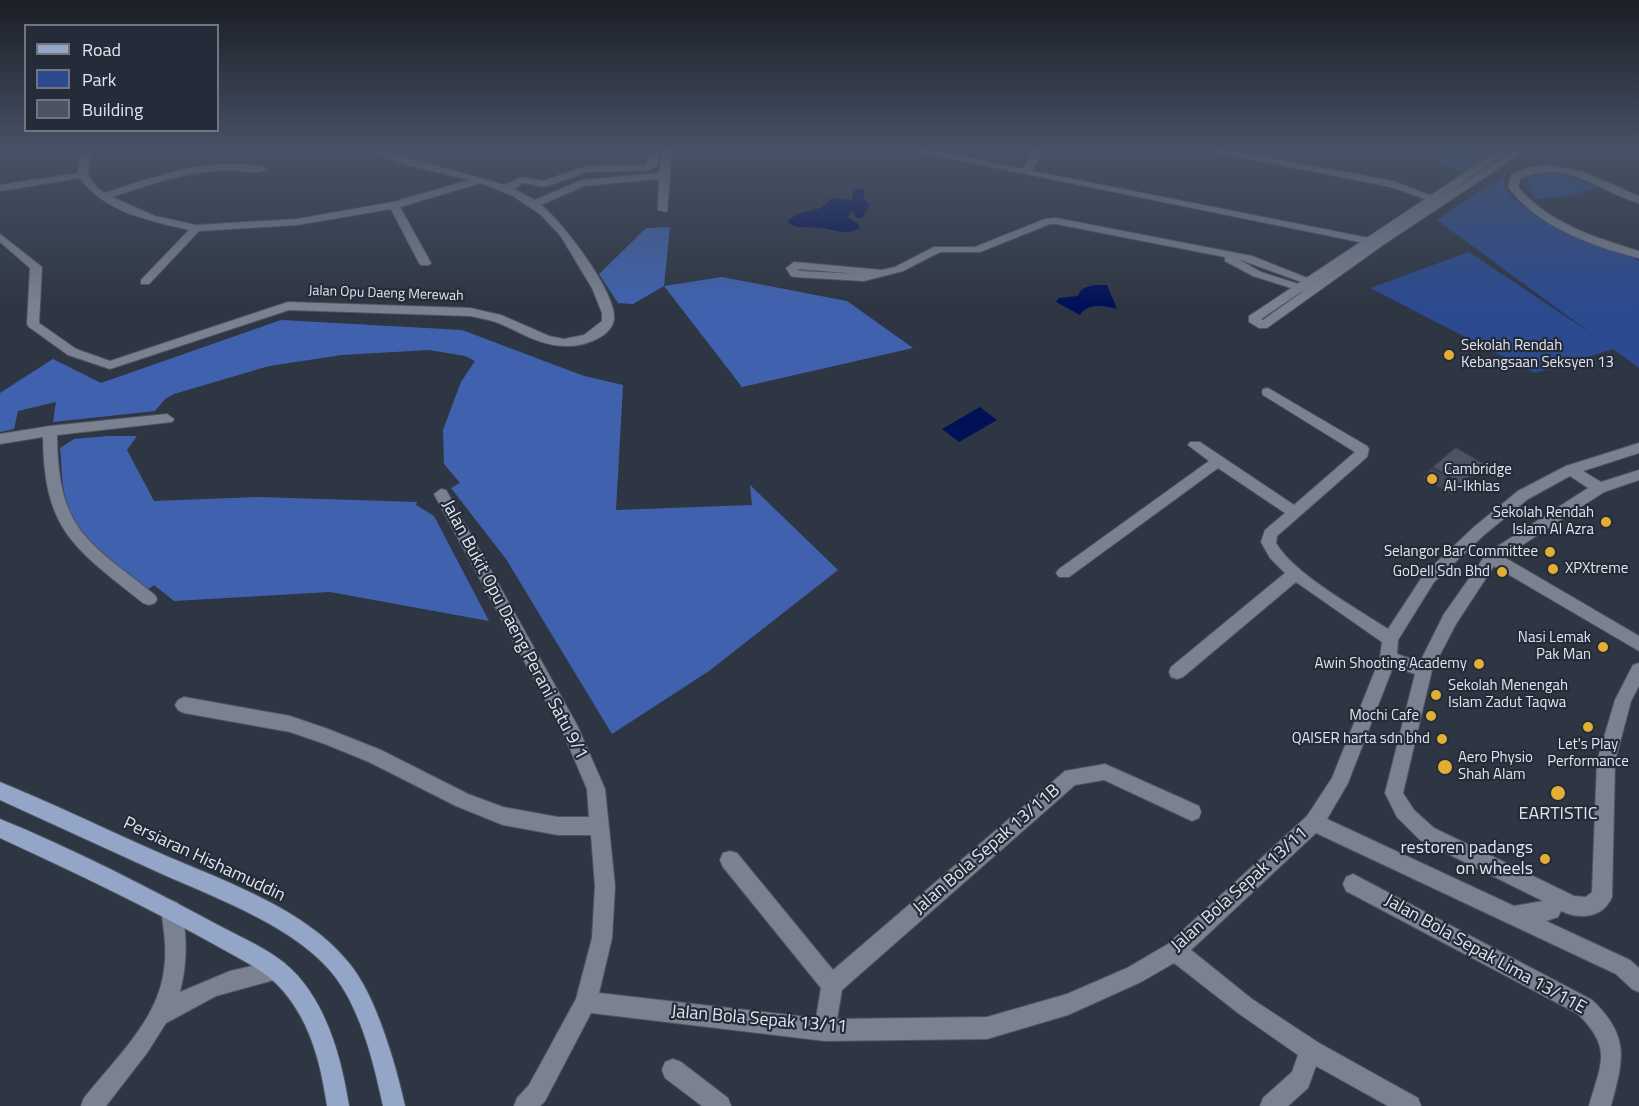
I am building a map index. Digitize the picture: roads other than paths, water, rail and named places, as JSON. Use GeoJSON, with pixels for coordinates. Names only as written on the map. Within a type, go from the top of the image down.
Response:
{"type":"FeatureCollection","features":[{"type":"Feature","properties":{"kind":"main road","name":"Persiaran Hishamuddin"},"geometry":{"type":"LineString","coordinates":[[0,791],[262,909],[321,946],[344,972],[364,1010],[386,1066],[394,1106]]}},
{"type":"Feature","properties":{"kind":"main road"},"geometry":{"type":"LineString","coordinates":[[0,828],[171,910],[278,970],[297,991],[318,1028],[334,1077],[338,1106]]}},
{"type":"Feature","properties":{"kind":"street"},"geometry":{"type":"LineString","coordinates":[[115,202],[152,218],[196,228],[297,222],[406,202]]}},
{"type":"Feature","properties":{"kind":"street","name":"Jalan Opu Daeng Merewah"},"geometry":{"type":"LineString","coordinates":[[0,237],[36,267],[33,324],[72,352],[110,365],[288,306],[470,312],[496,318],[558,342],[574,343],[588,338],[601,330],[608,321],[609,311],[606,304],[558,226],[529,202]]}},
{"type":"Feature","properties":{"kind":"street"},"geometry":{"type":"LineString","coordinates":[[534,204],[539,202]]}},
{"type":"Feature","properties":{"kind":"street"},"geometry":{"type":"LineString","coordinates":[[663,202],[663,210]]}},
{"type":"Feature","properties":{"kind":"street"},"geometry":{"type":"LineString","coordinates":[[1171,202],[1375,242]]}},
{"type":"Feature","properties":{"kind":"street"},"geometry":{"type":"LineString","coordinates":[[1263,325],[1253,319],[1310,286],[1436,202]]}},
{"type":"Feature","properties":{"kind":"street"},"geometry":{"type":"LineString","coordinates":[[1527,202],[1548,217],[1639,255]]}},
{"type":"Feature","properties":{"kind":"street"},"geometry":{"type":"LineString","coordinates":[[394,205],[425,263]]}},
{"type":"Feature","properties":{"kind":"street"},"geometry":{"type":"LineString","coordinates":[[880,273],[840,271],[802,265],[794,265],[792,268],[795,274],[864,278],[898,269],[938,249],[976,250],[1049,221],[1056,221],[1221,255],[1257,274],[1310,286]]}},
{"type":"Feature","properties":{"kind":"street"},"geometry":{"type":"LineString","coordinates":[[145,282],[196,228]]}},
{"type":"Feature","properties":{"kind":"street"},"geometry":{"type":"LineString","coordinates":[[1268,392],[1362,449],[1362,454],[1270,534],[1269,544],[1277,556],[1296,573],[1390,639]]}},
{"type":"Feature","properties":{"kind":"street"},"geometry":{"type":"LineString","coordinates":[[0,439],[50,431],[167,419]]}},
{"type":"Feature","properties":{"kind":"street"},"geometry":{"type":"LineString","coordinates":[[50,431],[50,459],[62,514],[86,547],[149,599]]}},
{"type":"Feature","properties":{"kind":"street"},"geometry":{"type":"LineString","coordinates":[[1195,445],[1294,512]]}},
{"type":"Feature","properties":{"kind":"street","name":"Jalan Bola Sepak 13/11"},"geometry":{"type":"LineString","coordinates":[[586,1002],[825,1030],[987,1029],[1068,1004],[1134,975],[1175,951],[1314,822],[1339,783],[1388,658],[1390,639],[1429,578],[1479,531],[1523,495],[1571,470],[1639,447]]}},
{"type":"Feature","properties":{"kind":"street"},"geometry":{"type":"LineString","coordinates":[[1064,573],[1218,461]]}},
{"type":"Feature","properties":{"kind":"street"},"geometry":{"type":"LineString","coordinates":[[1571,470],[1599,488]]}},
{"type":"Feature","properties":{"kind":"street"},"geometry":{"type":"LineString","coordinates":[[1639,475],[1599,488],[1492,557],[1449,620],[1424,670],[1394,793],[1399,806],[1409,820],[1427,834],[1557,899],[1573,906],[1589,907],[1602,897],[1606,761],[1623,700],[1639,670]]}},
{"type":"Feature","properties":{"kind":"street","name":"Jalan Bukit Opu Daeng Perani Satu 9/1"},"geometry":{"type":"LineString","coordinates":[[441,494],[571,731],[596,789],[605,886],[602,939],[586,1002],[537,1093],[525,1106]]}},
{"type":"Feature","properties":{"kind":"street"},"geometry":{"type":"LineString","coordinates":[[1492,557],[1639,644]]}},
{"type":"Feature","properties":{"kind":"street"},"geometry":{"type":"LineString","coordinates":[[1177,672],[1296,573]]}},
{"type":"Feature","properties":{"kind":"street"},"geometry":{"type":"LineString","coordinates":[[1388,658],[1424,670]]}},
{"type":"Feature","properties":{"kind":"street"},"geometry":{"type":"LineString","coordinates":[[184,705],[290,724],[375,756],[462,800],[503,816],[558,826],[599,826]]}},
{"type":"Feature","properties":{"kind":"street","name":"Jalan Bola Sepak 13/11B"},"geometry":{"type":"LineString","coordinates":[[832,985],[1071,777],[1105,772],[1192,812]]}},
{"type":"Feature","properties":{"kind":"street"},"geometry":{"type":"LineString","coordinates":[[1314,822],[1511,915],[1631,966],[1639,982]]}},
{"type":"Feature","properties":{"kind":"street"},"geometry":{"type":"LineString","coordinates":[[730,860],[832,985],[825,1030]]}},
{"type":"Feature","properties":{"kind":"street","name":"Jalan Bola Sepak Lima 13/11E"},"geometry":{"type":"LineString","coordinates":[[1353,884],[1585,1007],[1597,1018],[1608,1034],[1614,1052],[1600,1106]]}},
{"type":"Feature","properties":{"kind":"street"},"geometry":{"type":"LineString","coordinates":[[1511,915],[1551,910],[1557,899]]}},
{"type":"Feature","properties":{"kind":"street"},"geometry":{"type":"LineString","coordinates":[[92,1106],[161,1015],[173,981],[175,962],[171,910]]}},
{"type":"Feature","properties":{"kind":"street"},"geometry":{"type":"LineString","coordinates":[[1175,951],[1245,1006],[1311,1051],[1410,1106]]}},
{"type":"Feature","properties":{"kind":"street"},"geometry":{"type":"LineString","coordinates":[[161,1015],[190,996],[215,984],[278,970]]}},
{"type":"Feature","properties":{"kind":"street"},"geometry":{"type":"LineString","coordinates":[[1271,1106],[1299,1080],[1311,1051]]}},
{"type":"Feature","properties":{"kind":"street"},"geometry":{"type":"LineString","coordinates":[[673,1070],[720,1106]]}},
{"type":"Feature","properties":{"kind":"place","name":"Sekolah Rendah Kebangsaan Seksyen 13"},"geometry":{"type":"Point","coordinates":[1449,355]}},
{"type":"Feature","properties":{"kind":"place","name":"Cambridge Al-Ikhlas"},"geometry":{"type":"Point","coordinates":[1432,479]}},
{"type":"Feature","properties":{"kind":"place","name":"Sekolah Rendah Islam Al Azra"},"geometry":{"type":"Point","coordinates":[1606,522]}},
{"type":"Feature","properties":{"kind":"place","name":"Selangor Bar Committee"},"geometry":{"type":"Point","coordinates":[1550,552]}},
{"type":"Feature","properties":{"kind":"place","name":"XPXtreme"},"geometry":{"type":"Point","coordinates":[1553,569]}},
{"type":"Feature","properties":{"kind":"place","name":"GoDell Sdn Bhd"},"geometry":{"type":"Point","coordinates":[1502,572]}},
{"type":"Feature","properties":{"kind":"place","name":"Nasi Lemak Pak Man"},"geometry":{"type":"Point","coordinates":[1603,647]}},
{"type":"Feature","properties":{"kind":"place","name":"Awin Shooting Academy"},"geometry":{"type":"Point","coordinates":[1479,664]}},
{"type":"Feature","properties":{"kind":"place","name":"Sekolah Menengah Islam Zadut Taqwa"},"geometry":{"type":"Point","coordinates":[1436,695]}},
{"type":"Feature","properties":{"kind":"place","name":"Mochi Cafe"},"geometry":{"type":"Point","coordinates":[1431,716]}},
{"type":"Feature","properties":{"kind":"place","name":"Let's Play Performance"},"geometry":{"type":"Point","coordinates":[1588,727]}},
{"type":"Feature","properties":{"kind":"place","name":"QAISER harta sdn bhd"},"geometry":{"type":"Point","coordinates":[1442,739]}},
{"type":"Feature","properties":{"kind":"place","name":"Aero Physio Shah Alam"},"geometry":{"type":"Point","coordinates":[1445,767]}},
{"type":"Feature","properties":{"kind":"place","name":"EARTISTIC"},"geometry":{"type":"Point","coordinates":[1558,793]}},
{"type":"Feature","properties":{"kind":"place","name":"restoren padangs on wheels"},"geometry":{"type":"Point","coordinates":[1545,859]}}]}
